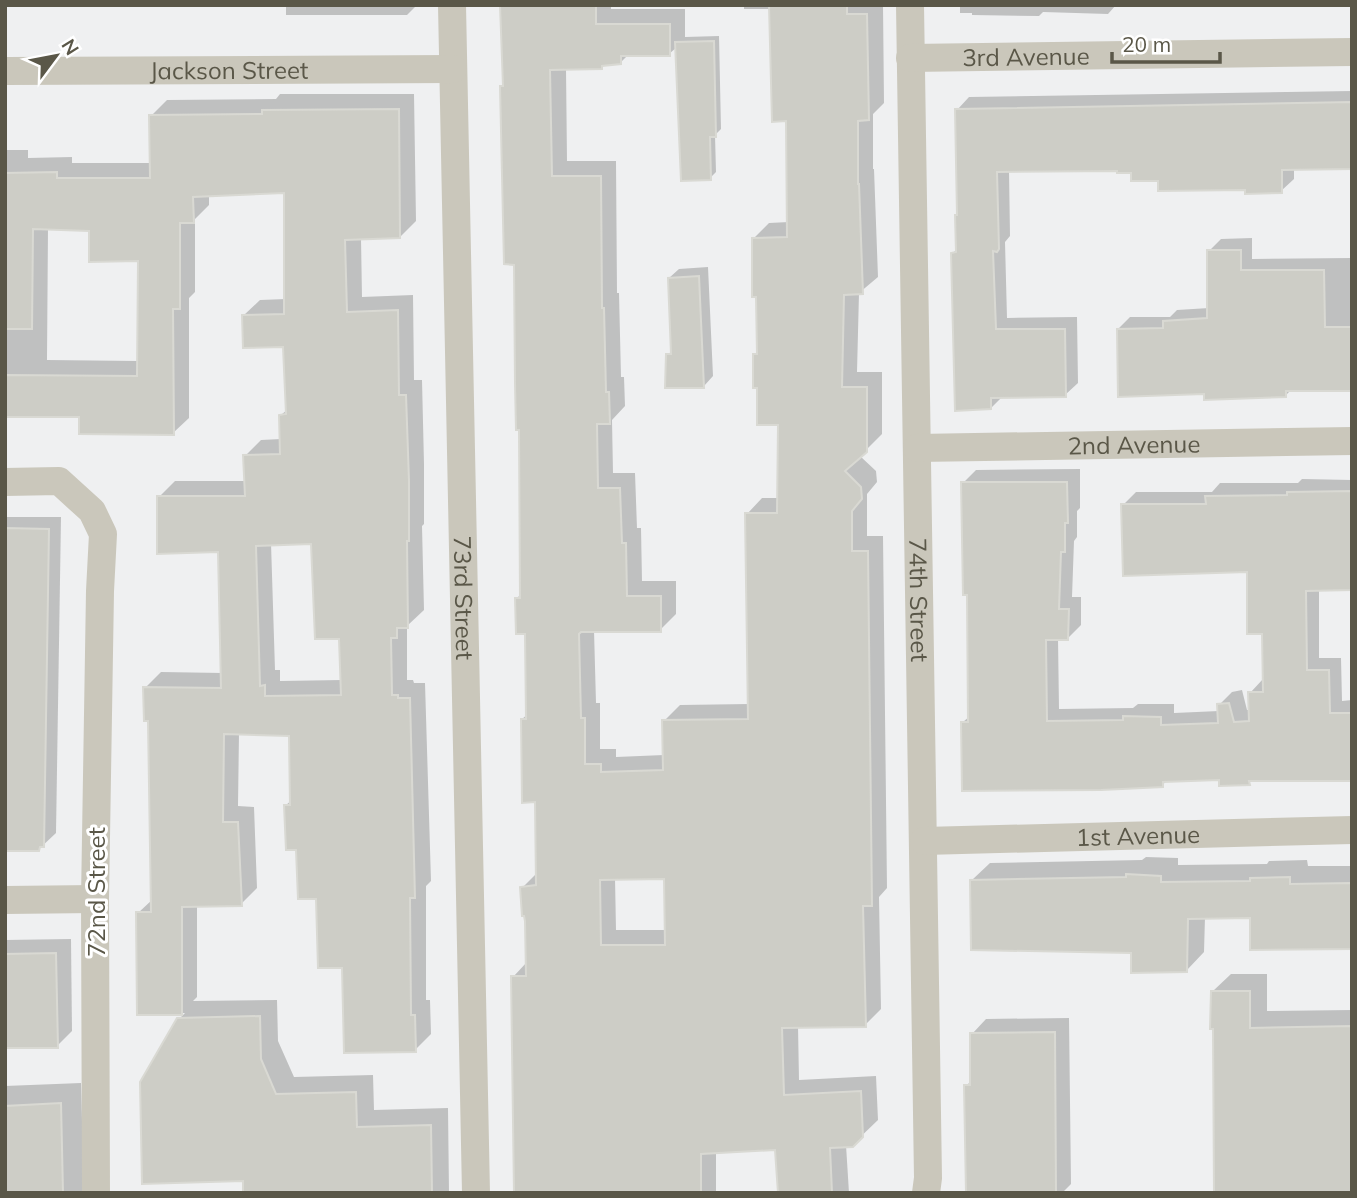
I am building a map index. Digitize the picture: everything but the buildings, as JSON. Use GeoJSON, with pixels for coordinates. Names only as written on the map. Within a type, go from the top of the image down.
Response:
{"type":"FeatureCollection","features":[{"type":"Feature","properties":{"kind":"street","name":"73rd Street"},"geometry":{"type":"LineString","coordinates":[[452,5],[476,1193]]}},
{"type":"Feature","properties":{"kind":"street","name":"74th Street"},"geometry":{"type":"LineString","coordinates":[[910,5],[924,841],[926,1193]]}},
{"type":"Feature","properties":{"kind":"street","name":"3rd Avenue"},"geometry":{"type":"LineString","coordinates":[[910,58],[1352,52]]}},
{"type":"Feature","properties":{"kind":"street","name":"Jackson Street"},"geometry":{"type":"LineString","coordinates":[[5,71],[453,69]]}},
{"type":"Feature","properties":{"kind":"street","name":"2nd Avenue"},"geometry":{"type":"LineString","coordinates":[[918,448],[1352,441]]}},
{"type":"Feature","properties":{"kind":"street","name":"72nd Street"},"geometry":{"type":"LineString","coordinates":[[5,482],[59,481],[92,511],[103,534],[95,899],[96,1193]]}},
{"type":"Feature","properties":{"kind":"street","name":"1st Avenue"},"geometry":{"type":"LineString","coordinates":[[924,841],[1352,830]]}},
{"type":"Feature","properties":{"kind":"street"},"geometry":{"type":"LineString","coordinates":[[5,900],[95,899]]}}]}
